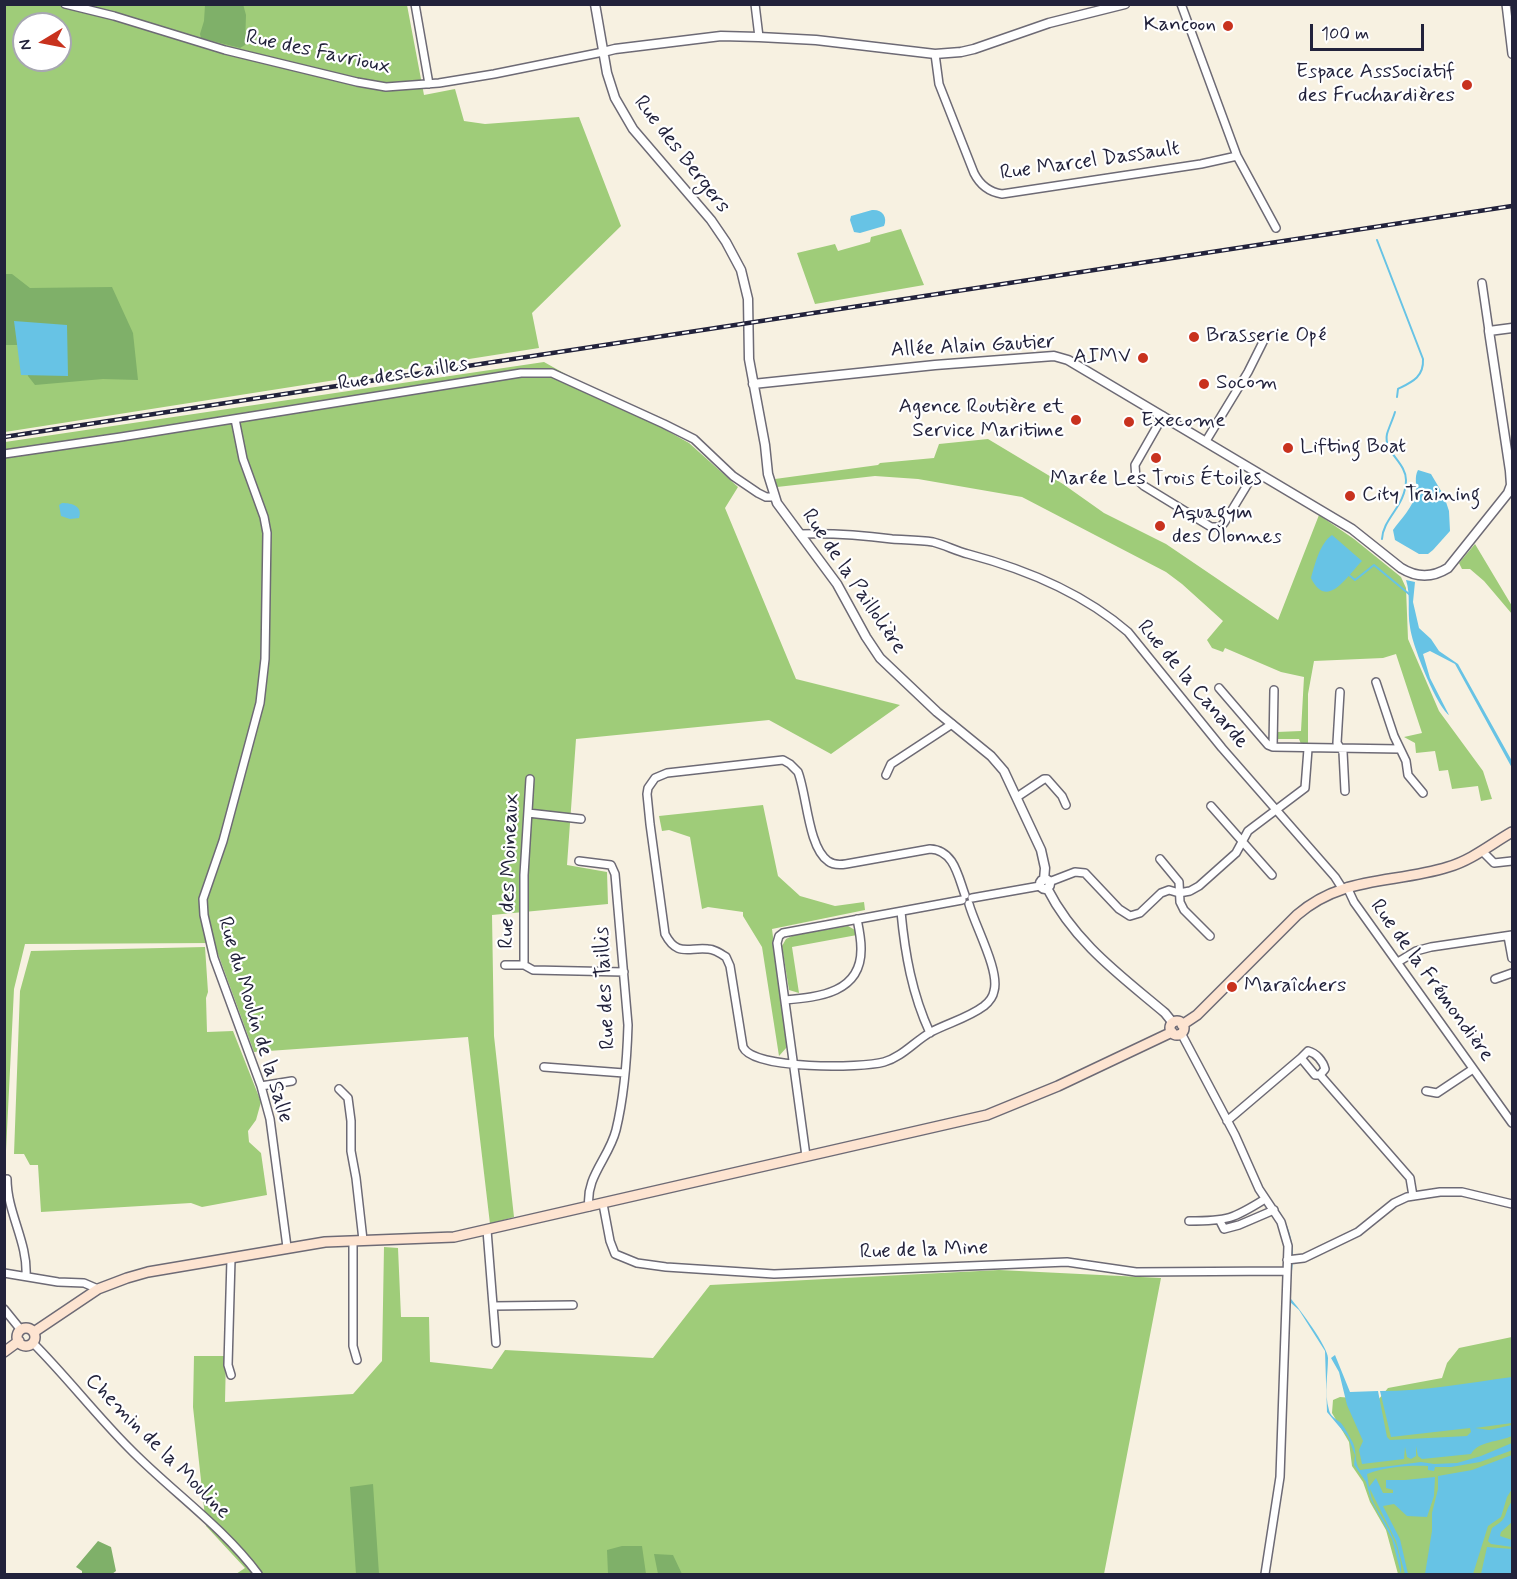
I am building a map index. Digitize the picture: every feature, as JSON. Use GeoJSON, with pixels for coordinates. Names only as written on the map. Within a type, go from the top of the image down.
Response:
{"type":"FeatureCollection","features":[{"type":"Feature","properties":{"kind":"main road"},"geometry":{"type":"LineString","coordinates":[[33,1332],[98,1289],[148,1272],[325,1242],[433,1239],[487,1230],[987,1115],[1058,1086],[1177,1028],[1197,1015],[1307,907],[1327,894],[1344,887],[1456,865],[1483,852],[1512,832]]}},
{"type":"Feature","properties":{"kind":"main road"},"geometry":{"type":"LineString","coordinates":[[29,1328],[33,1332],[35,1337],[33,1343],[26,1345],[19,1341],[18,1336],[21,1330],[29,1328]]}},
{"type":"Feature","properties":{"kind":"main road"},"geometry":{"type":"LineString","coordinates":[[4,1352],[19,1341]]}},
{"type":"Feature","properties":{"kind":"street","name":"Rue des Favrioux"},"geometry":{"type":"LineString","coordinates":[[65,4],[114,16],[225,50],[386,87],[429,84],[494,74],[603,52]]}},
{"type":"Feature","properties":{"kind":"street"},"geometry":{"type":"LineString","coordinates":[[415,4],[429,84]]}},
{"type":"Feature","properties":{"kind":"street","name":"Rue des Bergers"},"geometry":{"type":"LineString","coordinates":[[595,4],[610,83],[622,112],[633,129],[711,220],[730,250],[741,270],[746,286],[748,323]]}},
{"type":"Feature","properties":{"kind":"street"},"geometry":{"type":"LineString","coordinates":[[755,4],[759,37]]}},
{"type":"Feature","properties":{"kind":"street"},"geometry":{"type":"LineString","coordinates":[[603,52],[615,48],[721,36],[816,40],[935,54],[975,49],[1049,23],[1125,4]]}},
{"type":"Feature","properties":{"kind":"street"},"geometry":{"type":"LineString","coordinates":[[1181,4],[1237,156],[1276,228]]}},
{"type":"Feature","properties":{"kind":"street"},"geometry":{"type":"LineString","coordinates":[[1506,4],[1512,54]]}},
{"type":"Feature","properties":{"kind":"street","name":"Rue Marcel Dassault"},"geometry":{"type":"LineString","coordinates":[[935,54],[939,84],[976,177],[981,184],[996,193],[1202,164],[1237,156]]}},
{"type":"Feature","properties":{"kind":"street","name":"Allée Alain Gautier"},"geometry":{"type":"LineString","coordinates":[[753,384],[935,365],[1054,356],[1074,363],[1206,441],[1352,529],[1409,573],[1425,577],[1446,570],[1508,493],[1511,485],[1482,283]]}},
{"type":"Feature","properties":{"kind":"street","name":"Rue de la Paillolière"},"geometry":{"type":"LineString","coordinates":[[748,323],[749,359],[768,474],[774,497],[837,584],[880,658],[908,686],[998,764],[1017,797],[1041,850],[1045,868],[1045,884],[1060,912],[1078,937],[1165,1013],[1177,1028]]}},
{"type":"Feature","properties":{"kind":"street"},"geometry":{"type":"LineString","coordinates":[[1489,331],[1512,328]]}},
{"type":"Feature","properties":{"kind":"street"},"geometry":{"type":"LineString","coordinates":[[1206,441],[1251,366],[1266,336]]}},
{"type":"Feature","properties":{"kind":"street","name":"Rue des Cailles"},"geometry":{"type":"LineString","coordinates":[[4,454],[521,373],[547,372],[573,381],[694,439],[733,476],[758,493],[766,497],[774,497]]}},
{"type":"Feature","properties":{"kind":"street"},"geometry":{"type":"LineString","coordinates":[[1164,416],[1135,465],[1137,478],[1144,486],[1211,527],[1220,527],[1255,472]]}},
{"type":"Feature","properties":{"kind":"street","name":"Rue du Moulin de la Salle"},"geometry":{"type":"LineString","coordinates":[[235,419],[243,459],[264,517],[267,533],[265,659],[260,703],[223,841],[203,899],[204,915],[214,958],[261,1086],[272,1130],[287,1247]]}},
{"type":"Feature","properties":{"kind":"street","name":"Rue de la Canarde"},"geometry":{"type":"LineString","coordinates":[[800,534],[835,532],[937,543],[1016,568],[1096,608],[1128,632],[1222,748],[1344,887]]}},
{"type":"Feature","properties":{"kind":"street"},"geometry":{"type":"LineString","coordinates":[[1376,682],[1406,761],[1408,775],[1423,793]]}},
{"type":"Feature","properties":{"kind":"street"},"geometry":{"type":"LineString","coordinates":[[1219,688],[1268,745],[1273,747],[1400,749]]}},
{"type":"Feature","properties":{"kind":"street"},"geometry":{"type":"LineString","coordinates":[[1273,747],[1274,690]]}},
{"type":"Feature","properties":{"kind":"street"},"geometry":{"type":"LineString","coordinates":[[1340,692],[1337,743],[1342,752],[1345,791]]}},
{"type":"Feature","properties":{"kind":"street"},"geometry":{"type":"LineString","coordinates":[[886,775],[891,764],[952,724]]}},
{"type":"Feature","properties":{"kind":"street"},"geometry":{"type":"LineString","coordinates":[[806,1156],[777,943],[779,936],[783,933],[1045,884],[1076,872],[1085,873],[1119,909],[1130,916],[1140,913],[1161,893],[1169,890],[1190,891],[1199,886],[1236,853],[1248,831],[1305,788],[1308,748]]}},
{"type":"Feature","properties":{"kind":"street"},"geometry":{"type":"LineString","coordinates":[[783,760],[798,772],[815,842],[827,861],[832,864],[846,864],[937,849],[951,860],[967,899],[995,974],[994,993],[982,1008],[930,1033],[886,1062],[807,1066],[749,1056],[745,1052],[741,1038],[730,966],[726,957],[708,949],[686,951],[676,948],[670,942],[664,927],[650,824],[648,788],[655,778],[667,773],[783,760]]}},
{"type":"Feature","properties":{"kind":"street","name":"Rue des Moineaux"},"geometry":{"type":"LineString","coordinates":[[524,965],[524,875],[530,779]]}},
{"type":"Feature","properties":{"kind":"street"},"geometry":{"type":"LineString","coordinates":[[1017,797],[1047,779],[1062,796],[1066,805]]}},
{"type":"Feature","properties":{"kind":"street"},"geometry":{"type":"LineString","coordinates":[[1211,806],[1272,875]]}},
{"type":"Feature","properties":{"kind":"street"},"geometry":{"type":"LineString","coordinates":[[528,813],[581,819]]}},
{"type":"Feature","properties":{"kind":"street"},"geometry":{"type":"LineString","coordinates":[[1483,852],[1494,863],[1512,861]]}},
{"type":"Feature","properties":{"kind":"street"},"geometry":{"type":"LineString","coordinates":[[1160,859],[1179,882],[1180,902],[1184,910],[1210,936]]}},
{"type":"Feature","properties":{"kind":"street","name":"Rue des Taillis"},"geometry":{"type":"LineString","coordinates":[[579,861],[611,866],[615,874],[628,1025],[616,1132],[590,1185],[589,1207]]}},
{"type":"Feature","properties":{"kind":"street","name":"Rue de la Frémondière"},"geometry":{"type":"LineString","coordinates":[[1344,887],[1512,1123]]}},
{"type":"Feature","properties":{"kind":"street"},"geometry":{"type":"LineString","coordinates":[[901,912],[907,963],[917,1000],[930,1033]]}},
{"type":"Feature","properties":{"kind":"street"},"geometry":{"type":"LineString","coordinates":[[785,1000],[825,995],[838,990],[852,977],[860,960],[861,951],[857,920]]}},
{"type":"Feature","properties":{"kind":"street"},"geometry":{"type":"LineString","coordinates":[[1398,962],[1416,951],[1431,946],[1510,935],[1512,958]]}},
{"type":"Feature","properties":{"kind":"street"},"geometry":{"type":"LineString","coordinates":[[505,965],[524,965],[533,970],[624,972]]}},
{"type":"Feature","properties":{"kind":"street"},"geometry":{"type":"LineString","coordinates":[[1495,979],[1512,973]]}},
{"type":"Feature","properties":{"kind":"street"},"geometry":{"type":"LineString","coordinates":[[1177,1028],[1227,1121],[1252,1176],[1281,1222],[1291,1260],[1287,1271],[1280,1477],[1265,1575]]}},
{"type":"Feature","properties":{"kind":"street"},"geometry":{"type":"LineString","coordinates":[[777,1062],[791,1047]]}},
{"type":"Feature","properties":{"kind":"street"},"geometry":{"type":"LineString","coordinates":[[1227,1121],[1308,1052],[1315,1054],[1324,1066],[1325,1069],[1320,1075]]}},
{"type":"Feature","properties":{"kind":"street"},"geometry":{"type":"LineString","coordinates":[[1300,1058],[1315,1075],[1320,1075],[1410,1178],[1413,1196]]}},
{"type":"Feature","properties":{"kind":"street"},"geometry":{"type":"LineString","coordinates":[[796,1083],[807,1066]]}},
{"type":"Feature","properties":{"kind":"street"},"geometry":{"type":"LineString","coordinates":[[544,1067],[624,1073]]}},
{"type":"Feature","properties":{"kind":"street"},"geometry":{"type":"LineString","coordinates":[[1426,1091],[1437,1093],[1473,1069]]}},
{"type":"Feature","properties":{"kind":"street"},"geometry":{"type":"LineString","coordinates":[[261,1086],[292,1081]]}},
{"type":"Feature","properties":{"kind":"street"},"geometry":{"type":"LineString","coordinates":[[339,1089],[348,1098],[351,1151],[356,1178],[358,1241],[353,1346],[357,1360]]}},
{"type":"Feature","properties":{"kind":"street"},"geometry":{"type":"LineString","coordinates":[[7,1179],[9,1198],[25,1251],[26,1276]]}},
{"type":"Feature","properties":{"kind":"street"},"geometry":{"type":"LineString","coordinates":[[1291,1260],[1304,1258],[1358,1232],[1394,1203],[1413,1196],[1462,1192],[1512,1204]]}},
{"type":"Feature","properties":{"kind":"street"},"geometry":{"type":"LineString","coordinates":[[1189,1221],[1220,1221],[1238,1216],[1265,1199]]}},
{"type":"Feature","properties":{"kind":"street","name":"Rue de la Mine"},"geometry":{"type":"LineString","coordinates":[[603,1204],[610,1241],[615,1254],[636,1263],[666,1267],[774,1274],[1067,1262],[1136,1272],[1287,1271]]}},
{"type":"Feature","properties":{"kind":"street"},"geometry":{"type":"LineString","coordinates":[[1220,1221],[1224,1229],[1274,1210]]}},
{"type":"Feature","properties":{"kind":"street"},"geometry":{"type":"LineString","coordinates":[[487,1230],[496,1343]]}},
{"type":"Feature","properties":{"kind":"street"},"geometry":{"type":"LineString","coordinates":[[231,1259],[228,1365],[231,1375]]}},
{"type":"Feature","properties":{"kind":"street"},"geometry":{"type":"LineString","coordinates":[[4,1273],[58,1282],[84,1283],[98,1289]]}},
{"type":"Feature","properties":{"kind":"street"},"geometry":{"type":"LineString","coordinates":[[494,1306],[573,1305]]}},
{"type":"Feature","properties":{"kind":"street"},"geometry":{"type":"LineString","coordinates":[[4,1309],[21,1330]]}},
{"type":"Feature","properties":{"kind":"street","name":"Chemin de la Mouline"},"geometry":{"type":"LineString","coordinates":[[33,1343],[129,1448],[208,1521],[249,1562],[258,1575]]}},
{"type":"Feature","properties":{"kind":"green space"},"geometry":{"type":"Polygon","coordinates":[[[243,4],[246,15],[245,45],[240,48],[201,38],[205,5],[243,4]]]}},
{"type":"Feature","properties":{"kind":"green space"},"geometry":{"type":"Polygon","coordinates":[[[5,5],[407,5],[424,95],[455,89],[464,121],[485,124],[579,117],[621,226],[532,313],[539,348],[5,432],[5,5]]]}},
{"type":"Feature","properties":{"kind":"green space"},"geometry":{"type":"Polygon","coordinates":[[[901,229],[924,285],[815,304],[797,253],[835,244],[838,251],[870,242],[871,237],[901,229]]]}},
{"type":"Feature","properties":{"kind":"green space"},"geometry":{"type":"Polygon","coordinates":[[[5,274],[12,274],[30,288],[112,287],[133,333],[138,380],[103,379],[35,385],[28,376],[22,345],[5,345],[5,274]]]}},
{"type":"Feature","properties":{"kind":"green space"},"geometry":{"type":"Polygon","coordinates":[[[544,362],[689,443],[738,487],[725,508],[796,679],[900,705],[831,754],[769,720],[576,739],[567,865],[607,872],[608,904],[492,915],[494,1036],[514,1217],[490,1224],[468,1037],[254,1052],[214,943],[25,944],[14,989],[5,1171],[5,442],[544,362]]]}},
{"type":"Feature","properties":{"kind":"green space"},"geometry":{"type":"Polygon","coordinates":[[[988,439],[1063,484],[1104,513],[1166,544],[1278,620],[1319,515],[1354,539],[1401,577],[1406,588],[1408,639],[1439,711],[1483,771],[1492,799],[1481,801],[1478,786],[1452,789],[1448,770],[1439,771],[1435,751],[1416,753],[1415,743],[1404,737],[1422,733],[1396,654],[1383,658],[1314,661],[1308,694],[1308,743],[1301,744],[1299,739],[1277,739],[1277,732],[1301,731],[1304,677],[1281,672],[1225,648],[1223,652],[1212,648],[1207,640],[1223,621],[1182,584],[1166,572],[1022,497],[918,479],[875,476],[777,487],[775,479],[880,463],[934,458],[939,444],[988,439]]]}},
{"type":"Feature","properties":{"kind":"green space"},"geometry":{"type":"Polygon","coordinates":[[[1475,544],[1512,606],[1512,614],[1484,581],[1470,569],[1462,569],[1459,563],[1475,544]]]}},
{"type":"Feature","properties":{"kind":"green space"},"geometry":{"type":"Polygon","coordinates":[[[763,805],[778,876],[800,896],[835,906],[864,902],[865,910],[772,929],[787,1047],[779,1056],[762,947],[743,916],[743,912],[708,907],[702,909],[690,837],[669,830],[662,831],[659,816],[763,805]]]}},
{"type":"Feature","properties":{"kind":"green space"},"geometry":{"type":"Polygon","coordinates":[[[848,926],[855,930],[857,935],[792,947],[799,993],[789,990],[782,946],[786,939],[794,935],[848,926]]]}},
{"type":"Feature","properties":{"kind":"green space"},"geometry":{"type":"Polygon","coordinates":[[[205,947],[208,992],[206,998],[207,1032],[233,1031],[261,1102],[256,1120],[248,1131],[249,1142],[261,1153],[267,1195],[202,1207],[191,1203],[41,1212],[38,1165],[30,1165],[24,1154],[14,1154],[20,991],[31,951],[205,947]]]}},
{"type":"Feature","properties":{"kind":"green space"},"geometry":{"type":"Polygon","coordinates":[[[384,1247],[398,1248],[401,1317],[429,1317],[430,1362],[492,1369],[505,1350],[653,1358],[710,1285],[999,1270],[1161,1278],[1104,1574],[236,1574],[245,1568],[206,1526],[193,1407],[194,1356],[226,1356],[225,1402],[353,1394],[382,1361],[384,1247]]]}},
{"type":"Feature","properties":{"kind":"green space"},"geometry":{"type":"Polygon","coordinates":[[[1512,1337],[1512,1574],[1398,1574],[1386,1530],[1370,1502],[1363,1482],[1352,1466],[1349,1442],[1332,1413],[1333,1400],[1340,1397],[1378,1400],[1388,1388],[1442,1378],[1447,1363],[1459,1348],[1512,1337]]]}},
{"type":"Feature","properties":{"kind":"green space"},"geometry":{"type":"Polygon","coordinates":[[[373,1484],[379,1574],[356,1574],[350,1487],[373,1484]]]}},
{"type":"Feature","properties":{"kind":"green space"},"geometry":{"type":"Polygon","coordinates":[[[98,1541],[111,1547],[116,1571],[112,1574],[82,1574],[82,1571],[76,1567],[98,1541]]]}},
{"type":"Feature","properties":{"kind":"green space"},"geometry":{"type":"Polygon","coordinates":[[[622,1546],[642,1546],[646,1574],[608,1574],[607,1550],[622,1546]]]}},
{"type":"Feature","properties":{"kind":"green space"},"geometry":{"type":"Polygon","coordinates":[[[654,1554],[673,1555],[682,1574],[658,1574],[654,1554]]]}},
{"type":"Feature","properties":{"kind":"water"},"geometry":{"type":"Polygon","coordinates":[[[872,210],[883,214],[884,226],[860,233],[854,232],[851,216],[872,210]]]}},
{"type":"Feature","properties":{"kind":"water"},"geometry":{"type":"Polygon","coordinates":[[[14,321],[67,325],[68,376],[21,375],[14,321]]]}},
{"type":"Feature","properties":{"kind":"water"},"geometry":{"type":"Polygon","coordinates":[[[1418,470],[1431,474],[1444,496],[1449,511],[1450,531],[1428,554],[1419,554],[1395,540],[1393,530],[1412,503],[1416,493],[1418,470]]]}},
{"type":"Feature","properties":{"kind":"water"},"geometry":{"type":"Polygon","coordinates":[[[62,503],[78,508],[79,518],[70,519],[61,516],[59,505],[62,503]]]}},
{"type":"Feature","properties":{"kind":"water"},"geometry":{"type":"Polygon","coordinates":[[[1332,535],[1362,561],[1337,588],[1324,591],[1317,587],[1311,578],[1321,548],[1332,535]]]}},
{"type":"Feature","properties":{"kind":"water"},"geometry":{"type":"Polygon","coordinates":[[[1406,580],[1415,582],[1413,602],[1419,628],[1431,639],[1439,651],[1458,664],[1512,761],[1512,768],[1455,664],[1430,651],[1423,654],[1430,678],[1449,715],[1438,700],[1425,674],[1412,636],[1406,580]]]}},
{"type":"Feature","properties":{"kind":"water"},"geometry":{"type":"Polygon","coordinates":[[[1291,1271],[1291,1299],[1300,1310],[1312,1328],[1327,1353],[1327,1397],[1330,1412],[1343,1425],[1353,1443],[1360,1470],[1421,1462],[1457,1463],[1512,1443],[1510,1451],[1480,1462],[1435,1467],[1434,1471],[1428,1470],[1428,1466],[1413,1466],[1389,1468],[1367,1474],[1369,1487],[1376,1478],[1383,1493],[1393,1493],[1393,1490],[1386,1488],[1386,1480],[1435,1477],[1434,1496],[1427,1517],[1407,1516],[1394,1504],[1383,1506],[1400,1539],[1408,1574],[1405,1574],[1396,1541],[1370,1489],[1373,1503],[1395,1542],[1401,1563],[1401,1574],[1392,1539],[1371,1500],[1366,1482],[1354,1465],[1355,1455],[1348,1437],[1327,1412],[1325,1351],[1299,1310],[1290,1302],[1291,1271]]]}},
{"type":"Feature","properties":{"kind":"water"},"geometry":{"type":"Polygon","coordinates":[[[1335,1355],[1350,1392],[1378,1391],[1387,1437],[1390,1440],[1467,1436],[1471,1432],[1470,1428],[1391,1437],[1380,1391],[1430,1388],[1512,1377],[1512,1423],[1475,1428],[1489,1430],[1512,1425],[1512,1436],[1484,1444],[1471,1454],[1422,1459],[1418,1456],[1416,1446],[1416,1456],[1411,1459],[1407,1457],[1405,1447],[1404,1459],[1362,1464],[1359,1450],[1363,1441],[1347,1405],[1339,1372],[1331,1358],[1335,1355]]]}},
{"type":"Feature","properties":{"kind":"water"},"geometry":{"type":"Polygon","coordinates":[[[1512,1455],[1512,1489],[1501,1517],[1488,1526],[1473,1574],[1425,1574],[1438,1476],[1472,1470],[1512,1455]]]}},
{"type":"Feature","properties":{"kind":"water"},"geometry":{"type":"Polygon","coordinates":[[[1512,1501],[1512,1522],[1501,1532],[1500,1536],[1512,1540],[1512,1547],[1491,1544],[1488,1541],[1492,1528],[1504,1519],[1512,1501]]]}},
{"type":"Feature","properties":{"kind":"water"},"geometry":{"type":"Polygon","coordinates":[[[1487,1547],[1512,1549],[1512,1574],[1481,1574],[1487,1547]]]}},
{"type":"Feature","properties":{"kind":"waterway"},"geometry":{"type":"LineString","coordinates":[[1377,240],[1423,359],[1419,375],[1398,389],[1397,397]]}},
{"type":"Feature","properties":{"kind":"waterway"},"geometry":{"type":"LineString","coordinates":[[1382,539],[1386,525],[1399,505],[1406,480],[1387,440],[1395,412]]}},
{"type":"Feature","properties":{"kind":"waterway"},"geometry":{"type":"LineString","coordinates":[[1349,575],[1355,580],[1374,565],[1409,594]]}},
{"type":"Feature","properties":{"kind":"waterway"},"geometry":{"type":"LineString","coordinates":[[1277,1209],[1288,1232],[1292,1257]]}},
{"type":"Feature","properties":{"kind":"waterway"},"geometry":{"type":"LineString","coordinates":[[1291,1271],[1292,1262]]}},
{"type":"Feature","properties":{"kind":"railway"},"geometry":{"type":"LineString","coordinates":[[4,437],[1512,206]]}},
{"type":"Feature","properties":{"kind":"place","name":"Kancoon"},"geometry":{"type":"Point","coordinates":[1228,26]}},
{"type":"Feature","properties":{"kind":"place","name":"Espace Asssociatif des Fruchardières"},"geometry":{"type":"Point","coordinates":[1467,85]}},
{"type":"Feature","properties":{"kind":"place","name":"Brasserie Opé"},"geometry":{"type":"Point","coordinates":[1194,337]}},
{"type":"Feature","properties":{"kind":"place","name":"AIMV"},"geometry":{"type":"Point","coordinates":[1143,358]}},
{"type":"Feature","properties":{"kind":"place","name":"Socom"},"geometry":{"type":"Point","coordinates":[1204,384]}},
{"type":"Feature","properties":{"kind":"place","name":"Agence Routière et Service Maritime"},"geometry":{"type":"Point","coordinates":[1076,420]}},
{"type":"Feature","properties":{"kind":"place","name":"Execome"},"geometry":{"type":"Point","coordinates":[1129,422]}},
{"type":"Feature","properties":{"kind":"place","name":"Lifting Boat"},"geometry":{"type":"Point","coordinates":[1288,448]}},
{"type":"Feature","properties":{"kind":"place","name":"Marée Les Trois Étoiles"},"geometry":{"type":"Point","coordinates":[1156,458]}},
{"type":"Feature","properties":{"kind":"place","name":"City Training"},"geometry":{"type":"Point","coordinates":[1350,496]}},
{"type":"Feature","properties":{"kind":"place","name":"Aquagym des Olonnes"},"geometry":{"type":"Point","coordinates":[1160,526]}},
{"type":"Feature","properties":{"kind":"place","name":"Maraîchers"},"geometry":{"type":"Point","coordinates":[1232,987]}}]}
